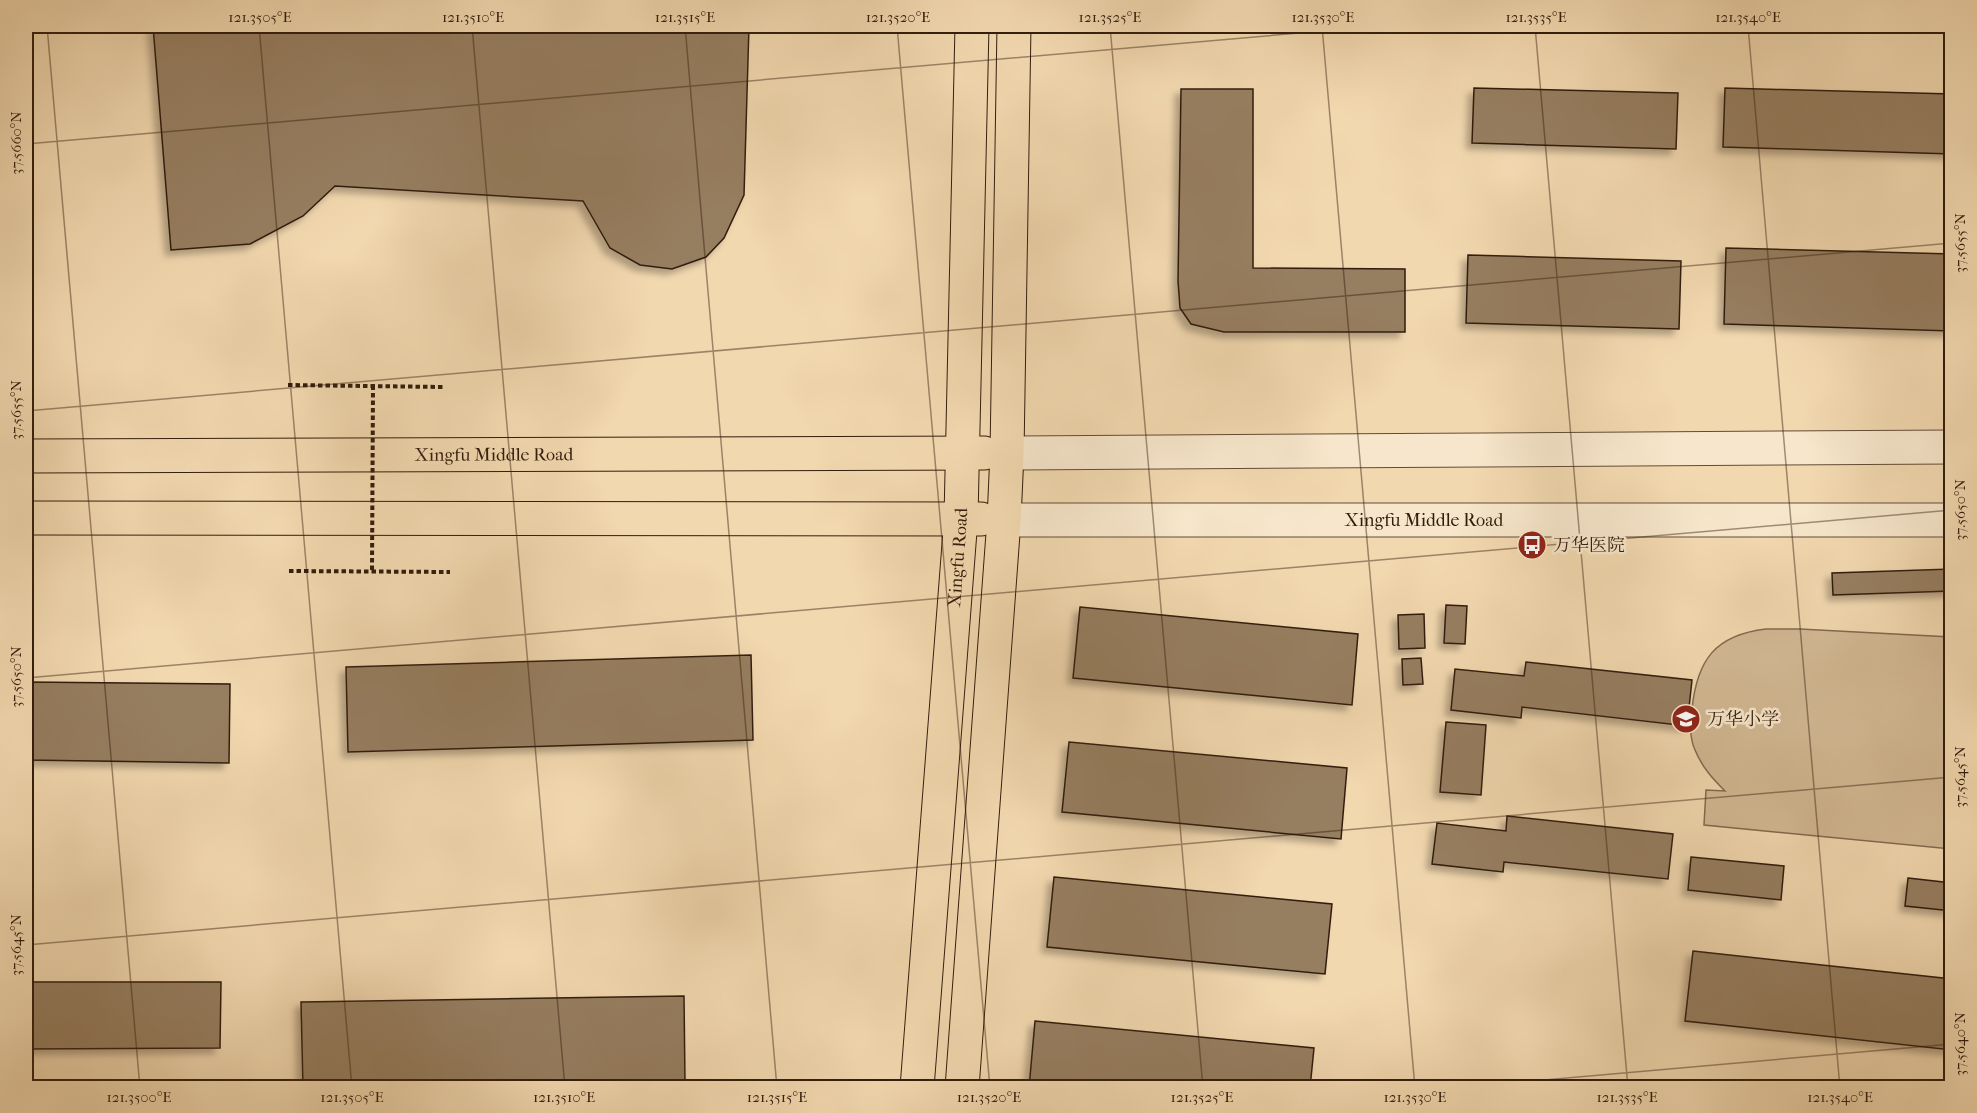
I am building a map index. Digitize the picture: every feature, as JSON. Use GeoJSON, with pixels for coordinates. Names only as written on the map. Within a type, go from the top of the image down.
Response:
{"type":"FeatureCollection","features":[{"type":"Feature","properties":{"kind":"main road","name":"Xingfu Road"},"geometry":{"type":"LineString","coordinates":[[917,1088],[961,518],[972,26]]}},
{"type":"Feature","properties":{"kind":"main road"},"geometry":{"type":"LineString","coordinates":[[962,1088],[1004,520],[1014,26]]}},
{"type":"Feature","properties":{"kind":"main road","name":"Xingfu Middle Road"},"geometry":{"type":"LineString","coordinates":[[26,456],[1007,453]]}},
{"type":"Feature","properties":{"kind":"main road"},"geometry":{"type":"LineString","coordinates":[[26,518],[961,518],[1004,520]]}},
{"type":"Feature","properties":{"kind":"street"},"geometry":{"type":"LineString","coordinates":[[1007,453],[1952,447]]}},
{"type":"Feature","properties":{"kind":"street","name":"Xingfu Middle Road"},"geometry":{"type":"LineString","coordinates":[[1004,520],[1952,520]]}},
{"type":"Feature","properties":{"kind":"path"},"geometry":{"type":"LineString","coordinates":[[288,385],[444,387]]}},
{"type":"Feature","properties":{"kind":"path"},"geometry":{"type":"LineString","coordinates":[[372,570],[373,386]]}},
{"type":"Feature","properties":{"kind":"path"},"geometry":{"type":"LineString","coordinates":[[289,571],[450,572]]}},
{"type":"Feature","properties":{"kind":"shaded area"},"geometry":{"type":"Polygon","coordinates":[[[1766,629],[1951,637],[1951,849],[1704,825],[1706,790],[1725,791],[1704,767],[1693,745],[1690,730],[1691,714],[1698,677],[1704,664],[1721,644],[1748,632],[1766,629]]]}},
{"type":"Feature","properties":{"kind":"building"},"geometry":{"type":"Polygon","coordinates":[[[153,26],[749,26],[744,195],[724,238],[706,257],[672,269],[640,265],[610,248],[583,201],[335,186],[303,216],[250,244],[171,250],[153,26]]]}},
{"type":"Feature","properties":{"kind":"building"},"geometry":{"type":"Polygon","coordinates":[[[1474,88],[1678,93],[1676,149],[1472,143],[1474,88]]]}},
{"type":"Feature","properties":{"kind":"building"},"geometry":{"type":"Polygon","coordinates":[[[1725,88],[1952,94],[1952,154],[1723,147],[1725,88]]]}},
{"type":"Feature","properties":{"kind":"building"},"geometry":{"type":"Polygon","coordinates":[[[1181,89],[1253,89],[1253,268],[1405,269],[1405,332],[1224,332],[1191,324],[1180,308],[1178,281],[1181,89]]]}},
{"type":"Feature","properties":{"kind":"building"},"geometry":{"type":"Polygon","coordinates":[[[1726,248],[1952,254],[1952,331],[1724,324],[1726,248]]]}},
{"type":"Feature","properties":{"kind":"building"},"geometry":{"type":"Polygon","coordinates":[[[1468,255],[1681,261],[1679,329],[1466,323],[1468,255]]]}},
{"type":"Feature","properties":{"kind":"building"},"geometry":{"type":"Polygon","coordinates":[[[1952,569],[1952,591],[1833,595],[1832,573],[1952,569]]]}},
{"type":"Feature","properties":{"kind":"building"},"geometry":{"type":"Polygon","coordinates":[[[1446,605],[1467,606],[1465,644],[1444,643],[1446,605]]]}},
{"type":"Feature","properties":{"kind":"building"},"geometry":{"type":"Polygon","coordinates":[[[1080,607],[1358,634],[1352,705],[1073,678],[1080,607]]]}},
{"type":"Feature","properties":{"kind":"building"},"geometry":{"type":"Polygon","coordinates":[[[1424,614],[1425,648],[1399,649],[1398,615],[1424,614]]]}},
{"type":"Feature","properties":{"kind":"building"},"geometry":{"type":"Polygon","coordinates":[[[751,655],[753,740],[348,752],[346,667],[751,655]]]}},
{"type":"Feature","properties":{"kind":"building"},"geometry":{"type":"Polygon","coordinates":[[[1421,658],[1423,684],[1403,685],[1402,659],[1421,658]]]}},
{"type":"Feature","properties":{"kind":"building"},"geometry":{"type":"Polygon","coordinates":[[[1526,662],[1692,680],[1687,726],[1522,707],[1521,718],[1451,710],[1455,669],[1524,676],[1526,662]]]}},
{"type":"Feature","properties":{"kind":"building"},"geometry":{"type":"Polygon","coordinates":[[[26,682],[230,684],[229,763],[26,760],[26,682]]]}},
{"type":"Feature","properties":{"kind":"building"},"geometry":{"type":"Polygon","coordinates":[[[1446,722],[1486,725],[1481,795],[1440,792],[1446,722]]]}},
{"type":"Feature","properties":{"kind":"building"},"geometry":{"type":"Polygon","coordinates":[[[1069,742],[1347,768],[1341,839],[1062,812],[1069,742]]]}},
{"type":"Feature","properties":{"kind":"building"},"geometry":{"type":"Polygon","coordinates":[[[1507,816],[1673,834],[1668,879],[1504,862],[1503,872],[1432,864],[1437,823],[1506,831],[1507,816]]]}},
{"type":"Feature","properties":{"kind":"building"},"geometry":{"type":"Polygon","coordinates":[[[1691,857],[1784,866],[1781,900],[1688,890],[1691,857]]]}},
{"type":"Feature","properties":{"kind":"building"},"geometry":{"type":"Polygon","coordinates":[[[1054,877],[1332,904],[1325,974],[1047,947],[1054,877]]]}},
{"type":"Feature","properties":{"kind":"building"},"geometry":{"type":"Polygon","coordinates":[[[1908,878],[1952,883],[1952,911],[1905,906],[1908,878]]]}},
{"type":"Feature","properties":{"kind":"building"},"geometry":{"type":"Polygon","coordinates":[[[1693,951],[1952,979],[1952,1050],[1685,1021],[1693,951]]]}},
{"type":"Feature","properties":{"kind":"building"},"geometry":{"type":"Polygon","coordinates":[[[26,982],[221,982],[220,1048],[26,1049],[26,982]]]}},
{"type":"Feature","properties":{"kind":"building"},"geometry":{"type":"Polygon","coordinates":[[[684,996],[685,1082],[303,1088],[301,1002],[684,996]]]}},
{"type":"Feature","properties":{"kind":"building"},"geometry":{"type":"Polygon","coordinates":[[[1035,1021],[1314,1048],[1310,1088],[1029,1088],[1035,1021]]]}},
{"type":"Feature","properties":{"kind":"place","name":"万华医院"},"geometry":{"type":"Point","coordinates":[1532,545]}},
{"type":"Feature","properties":{"kind":"place","name":"万华小学"},"geometry":{"type":"Point","coordinates":[1686,719]}}]}
